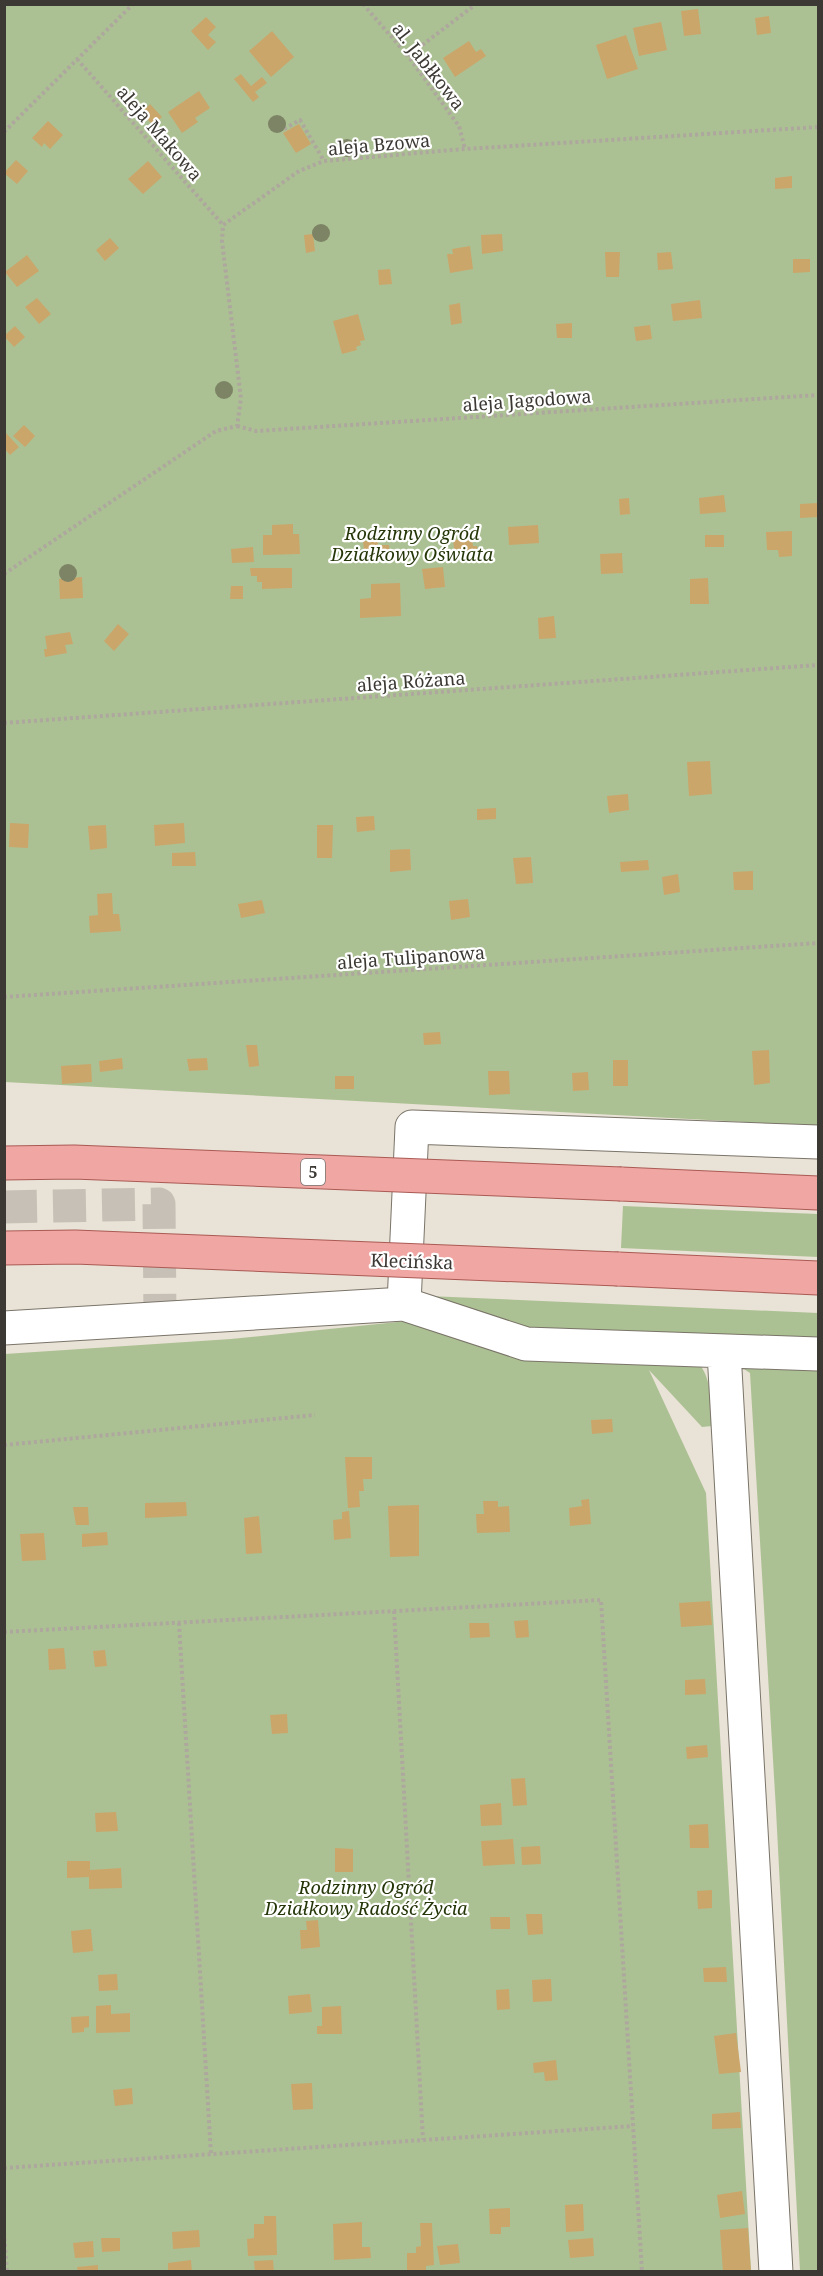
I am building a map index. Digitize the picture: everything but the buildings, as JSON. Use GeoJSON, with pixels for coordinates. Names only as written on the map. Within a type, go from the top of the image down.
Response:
{"type":"FeatureCollection","features":[{"type":"Feature","properties":{"kind":"main road","name":"5"},"geometry":{"type":"LineString","coordinates":[[4,1163],[74,1162],[819,1193]]}},
{"type":"Feature","properties":{"kind":"main road","name":"Klecińska"},"geometry":{"type":"LineString","coordinates":[[4,1248],[75,1247],[819,1278]]}},
{"type":"Feature","properties":{"kind":"street"},"geometry":{"type":"LineString","coordinates":[[404,1304],[412,1127],[819,1142]]}},
{"type":"Feature","properties":{"kind":"street"},"geometry":{"type":"LineString","coordinates":[[4,1328],[404,1304],[526,1344],[819,1354]]}},
{"type":"Feature","properties":{"kind":"street"},"geometry":{"type":"LineString","coordinates":[[724,1352],[776,2271]]}},
{"type":"Feature","properties":{"kind":"path"},"geometry":{"type":"LineString","coordinates":[[6,130],[134,4]]}},
{"type":"Feature","properties":{"kind":"path","name":"al. Jabłkowa"},"geometry":{"type":"LineString","coordinates":[[363,4],[408,56],[459,126],[465,149]]}},
{"type":"Feature","properties":{"kind":"path"},"geometry":{"type":"LineString","coordinates":[[408,56],[476,4]]}},
{"type":"Feature","properties":{"kind":"path","name":"aleja Makowa"},"geometry":{"type":"LineString","coordinates":[[77,59],[223,225]]}},
{"type":"Feature","properties":{"kind":"path"},"geometry":{"type":"LineString","coordinates":[[284,129],[300,120],[324,161]]}},
{"type":"Feature","properties":{"kind":"path","name":"aleja Bzowa"},"geometry":{"type":"LineString","coordinates":[[223,225],[299,171],[324,161],[465,149],[819,127]]}},
{"type":"Feature","properties":{"kind":"path"},"geometry":{"type":"LineString","coordinates":[[4,574],[216,430],[237,426],[241,399],[222,241],[223,225]]}},
{"type":"Feature","properties":{"kind":"path","name":"aleja Jagodowa"},"geometry":{"type":"LineString","coordinates":[[237,426],[255,431],[819,394]]}},
{"type":"Feature","properties":{"kind":"path","name":"aleja Różana"},"geometry":{"type":"LineString","coordinates":[[4,723],[819,665]]}},
{"type":"Feature","properties":{"kind":"path","name":"aleja Tulipanowa"},"geometry":{"type":"LineString","coordinates":[[4,997],[819,943]]}},
{"type":"Feature","properties":{"kind":"path"},"geometry":{"type":"LineString","coordinates":[[4,1445],[315,1415]]}},
{"type":"Feature","properties":{"kind":"path"},"geometry":{"type":"LineString","coordinates":[[4,1632],[601,1600],[642,2271]]}},
{"type":"Feature","properties":{"kind":"path"},"geometry":{"type":"LineString","coordinates":[[394,1611],[423,2140]]}},
{"type":"Feature","properties":{"kind":"path"},"geometry":{"type":"LineString","coordinates":[[179,1623],[211,2154]]}},
{"type":"Feature","properties":{"kind":"path"},"geometry":{"type":"LineString","coordinates":[[4,2168],[633,2126]]}},
{"type":"Feature","properties":{"kind":"path"},"geometry":{"type":"LineString","coordinates":[[4,2232],[7,2271]]}},
{"type":"Feature","properties":{"kind":"green space","name":"Rodzinny Ogród Działkowy Oświata"},"geometry":{"type":"Polygon","coordinates":[[[4,5],[818,5],[818,1126],[5,1082],[4,5]]]}},
{"type":"Feature","properties":{"kind":"green space"},"geometry":{"type":"Polygon","coordinates":[[[623,1206],[818,1214],[818,1257],[621,1248],[623,1206]]]}},
{"type":"Feature","properties":{"kind":"green space"},"geometry":{"type":"Polygon","coordinates":[[[428,1296],[818,1313],[818,1342],[539,1334],[428,1296]]]}},
{"type":"Feature","properties":{"kind":"green space","name":"Rodzinny Ogród Działkowy Radość Życia"},"geometry":{"type":"Polygon","coordinates":[[[407,1321],[699,1364],[707,1378],[712,1426],[702,1427],[649,1370],[706,1493],[751,2271],[5,2272],[5,1354],[231,1339],[407,1321]]]}},
{"type":"Feature","properties":{"kind":"green space"},"geometry":{"type":"Polygon","coordinates":[[[818,1365],[818,2271],[800,2271],[750,1373],[741,1367],[818,1365]]]}},
{"type":"Feature","properties":{"kind":"tunnel"},"geometry":{"type":"LineString","coordinates":[[4,1207],[159,1204],[160,1318]]}}]}
